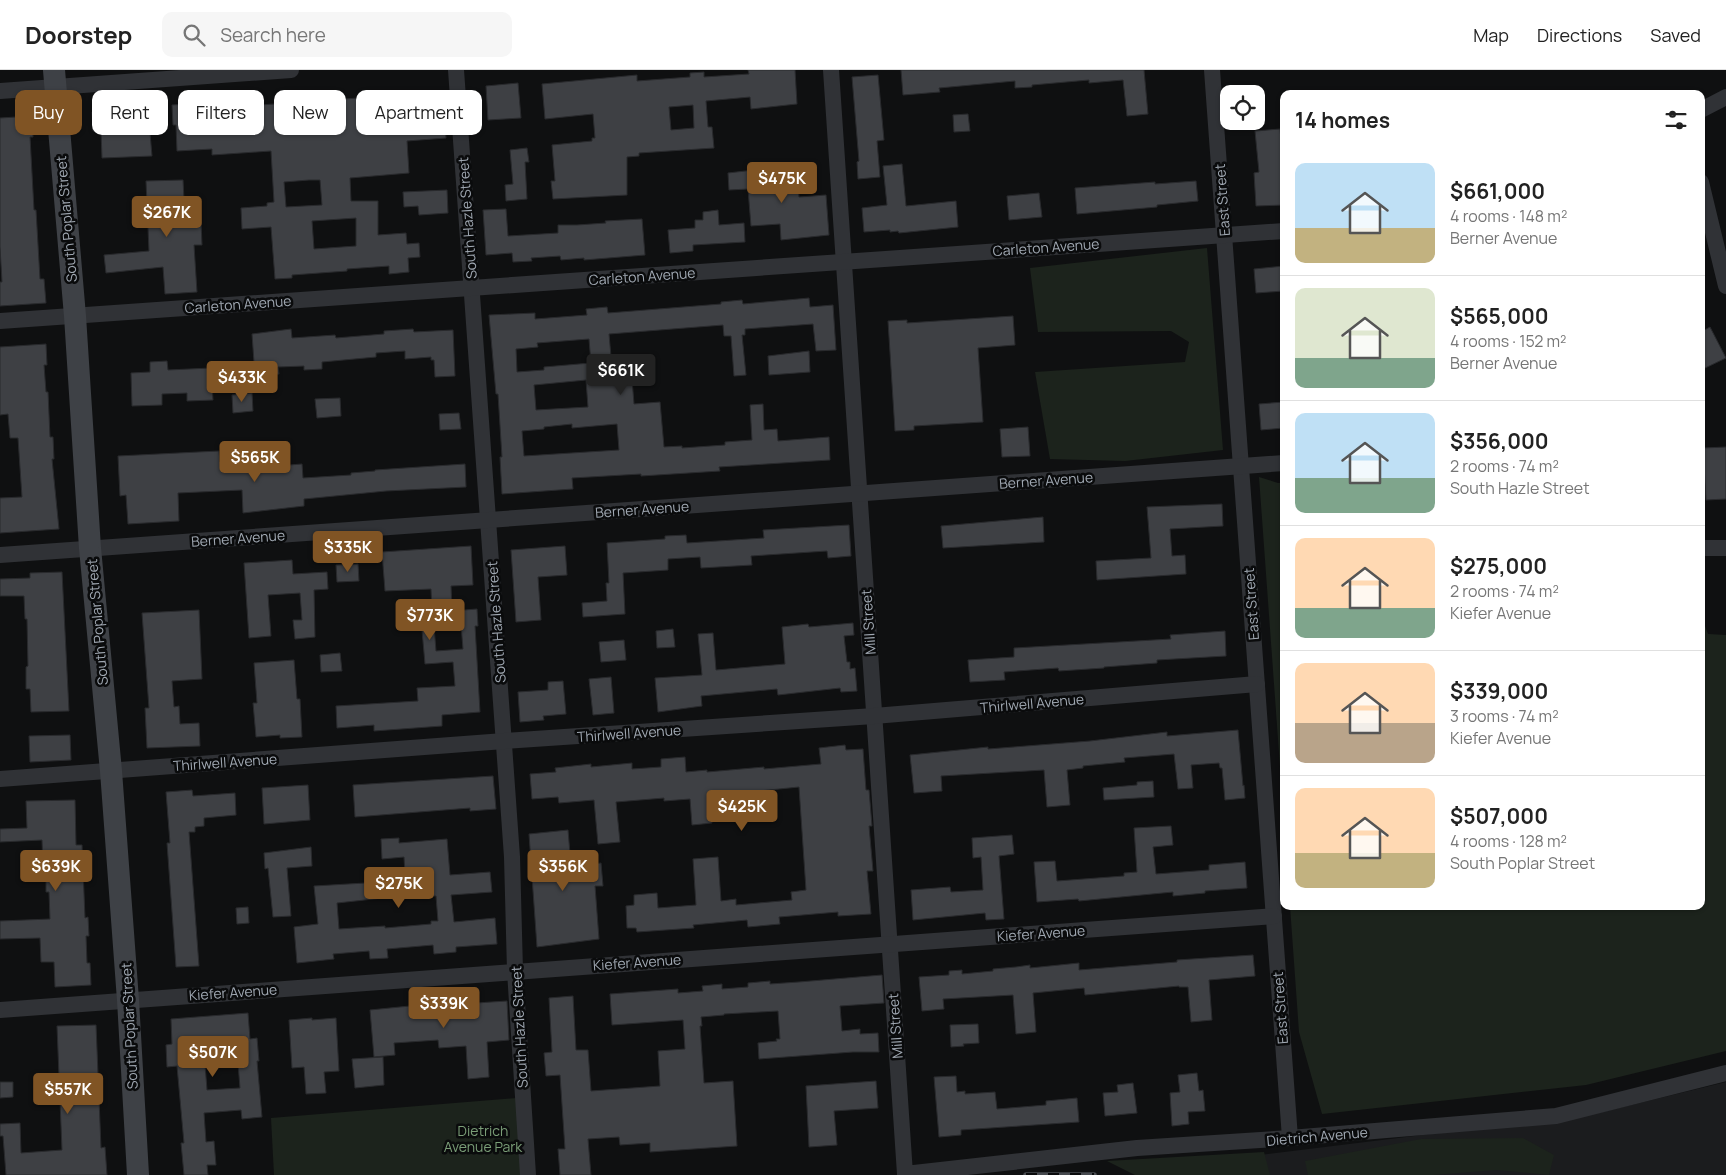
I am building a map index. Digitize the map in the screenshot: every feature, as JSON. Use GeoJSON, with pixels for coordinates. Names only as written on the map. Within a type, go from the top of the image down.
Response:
{"type":"FeatureCollection","features":[{"type":"Feature","properties":{"kind":"main road","name":"South Poplar Street"},"geometry":{"type":"LineString","coordinates":[[54,78],[75,316],[90,548],[111,771],[128,1000],[138,1175]]}},
{"type":"Feature","properties":{"kind":"street"},"geometry":{"type":"LineString","coordinates":[[0,91],[54,78],[291,70]]}},
{"type":"Feature","properties":{"kind":"street","name":"South Hazle Street"},"geometry":{"type":"LineString","coordinates":[[456,70],[512,857],[515,971],[528,1175]]}},
{"type":"Feature","properties":{"kind":"street","name":"Mill Street"},"geometry":{"type":"LineString","coordinates":[[831,70],[904,1174]]}},
{"type":"Feature","properties":{"kind":"street","name":"East Street"},"geometry":{"type":"LineString","coordinates":[[1212,70],[1290,1138]]}},
{"type":"Feature","properties":{"kind":"street"},"geometry":{"type":"LineString","coordinates":[[1705,108],[1726,97]]}},
{"type":"Feature","properties":{"kind":"street"},"geometry":{"type":"LineString","coordinates":[[1705,199],[1726,286]]}},
{"type":"Feature","properties":{"kind":"street","name":"Carleton Avenue"},"geometry":{"type":"LineString","coordinates":[[0,321],[1280,231]]}},
{"type":"Feature","properties":{"kind":"street","name":"Berner Avenue"},"geometry":{"type":"LineString","coordinates":[[0,555],[1280,463]]}},
{"type":"Feature","properties":{"kind":"street"},"geometry":{"type":"LineString","coordinates":[[1705,548],[1726,548]]}},
{"type":"Feature","properties":{"kind":"street","name":"Thirlwell Avenue"},"geometry":{"type":"LineString","coordinates":[[0,779],[504,741],[874,716],[1257,684]]}},
{"type":"Feature","properties":{"kind":"street","name":"Kiefer Avenue"},"geometry":{"type":"LineString","coordinates":[[0,1010],[1274,916]]}},
{"type":"Feature","properties":{"kind":"street","name":"Dietrich Avenue"},"geometry":{"type":"LineString","coordinates":[[904,1174],[1137,1148],[1290,1138],[1556,1116],[1726,1073]]}},
{"type":"Feature","properties":{"kind":"shaded area"},"geometry":{"type":"Polygon","coordinates":[[[1726,1082],[1726,1175],[1242,1175],[1244,1157],[1594,1114],[1726,1082]]]}},
{"type":"Feature","properties":{"kind":"green space"},"geometry":{"type":"Polygon","coordinates":[[[1207,248],[1223,450],[1125,461],[1050,459],[1035,372],[1185,362],[1189,342],[1171,331],[1038,332],[1030,268],[1207,248]]]}},
{"type":"Feature","properties":{"kind":"green space"},"geometry":{"type":"Polygon","coordinates":[[[1259,477],[1280,483],[1280,767],[1259,477]]]}},
{"type":"Feature","properties":{"kind":"green space"},"geometry":{"type":"Polygon","coordinates":[[[1705,626],[1708,634],[1726,635],[1726,1051],[1586,1085],[1322,1114],[1299,1032],[1290,910],[1705,910],[1705,626]]]}},
{"type":"Feature","properties":{"kind":"green space","name":"Dietrich Avenue Park"},"geometry":{"type":"Polygon","coordinates":[[[517,1098],[524,1175],[274,1175],[271,1118],[517,1098]]]}},
{"type":"Feature","properties":{"kind":"green space"},"geometry":{"type":"Polygon","coordinates":[[[1523,1138],[1554,1155],[1549,1175],[1497,1170],[1433,1175],[1308,1175],[1305,1161],[1421,1139],[1523,1138]]]}},
{"type":"Feature","properties":{"kind":"green space"},"geometry":{"type":"Polygon","coordinates":[[[1264,1152],[1270,1175],[1135,1175],[1107,1161],[1264,1152]]]}},
{"type":"Feature","properties":{"kind":"building"},"geometry":{"type":"Polygon","coordinates":[[[748,70],[795,70],[797,104],[751,109],[750,97],[706,101],[708,127],[712,127],[714,148],[639,153],[639,156],[627,157],[627,195],[553,199],[551,181],[555,181],[552,145],[592,141],[592,138],[595,138],[593,114],[545,119],[542,84],[637,75],[637,81],[690,77],[690,73],[704,72],[704,77],[749,74],[748,70]],[[693,105],[669,107],[671,130],[694,128],[693,105]]]}},
{"type":"Feature","properties":{"kind":"building"},"geometry":{"type":"Polygon","coordinates":[[[901,70],[1144,70],[1148,114],[1127,116],[1123,80],[1089,83],[1089,80],[1015,88],[1015,81],[939,88],[940,92],[903,95],[901,70]]]}},
{"type":"Feature","properties":{"kind":"building"},"geometry":{"type":"Polygon","coordinates":[[[878,75],[884,140],[877,141],[880,177],[858,179],[857,162],[859,161],[852,77],[878,75]]]}},
{"type":"Feature","properties":{"kind":"building"},"geometry":{"type":"Polygon","coordinates":[[[518,83],[521,118],[488,120],[486,86],[518,83]]]}},
{"type":"Feature","properties":{"kind":"building"},"geometry":{"type":"Polygon","coordinates":[[[356,98],[356,135],[446,135],[446,138],[407,141],[409,173],[350,178],[351,201],[378,201],[378,235],[406,233],[407,244],[419,243],[420,257],[408,258],[409,272],[389,274],[389,266],[292,275],[292,278],[275,279],[271,227],[242,229],[241,208],[267,206],[267,203],[274,202],[271,151],[212,155],[212,149],[177,151],[176,125],[173,125],[172,105],[178,105],[178,135],[264,135],[264,105],[274,104],[274,135],[346,135],[346,99],[356,98]],[[320,180],[284,182],[286,207],[322,205],[320,180]],[[356,218],[312,221],[314,249],[356,246],[356,218]]]}},
{"type":"Feature","properties":{"kind":"building"},"geometry":{"type":"Polygon","coordinates":[[[968,114],[970,131],[954,132],[953,115],[968,114]]]}},
{"type":"Feature","properties":{"kind":"building"},"geometry":{"type":"Polygon","coordinates":[[[15,117],[15,135],[33,135],[33,137],[30,137],[34,210],[36,210],[40,279],[44,279],[46,303],[0,306],[0,282],[2,282],[0,247],[0,118],[15,117]]]}},
{"type":"Feature","properties":{"kind":"building"},"geometry":{"type":"Polygon","coordinates":[[[1280,129],[1280,205],[1256,206],[1254,173],[1259,172],[1255,131],[1280,129]]]}},
{"type":"Feature","properties":{"kind":"building"},"geometry":{"type":"Polygon","coordinates":[[[101,135],[150,135],[152,156],[102,158],[101,135]]]}},
{"type":"Feature","properties":{"kind":"building"},"geometry":{"type":"Polygon","coordinates":[[[527,148],[529,162],[525,162],[527,199],[506,201],[505,185],[513,184],[510,150],[527,148]]]}},
{"type":"Feature","properties":{"kind":"building"},"geometry":{"type":"Polygon","coordinates":[[[902,164],[906,206],[956,201],[958,227],[899,233],[898,231],[890,232],[890,230],[864,232],[862,208],[887,205],[883,166],[902,164]]]}},
{"type":"Feature","properties":{"kind":"building"},"geometry":{"type":"Polygon","coordinates":[[[754,170],[754,174],[797,171],[799,197],[826,195],[829,235],[781,240],[780,224],[751,226],[748,189],[729,190],[728,173],[754,170]]]}},
{"type":"Feature","properties":{"kind":"building"},"geometry":{"type":"Polygon","coordinates":[[[183,180],[184,200],[200,199],[202,245],[194,245],[197,292],[165,294],[163,267],[106,273],[104,255],[149,251],[146,181],[183,180]]]}},
{"type":"Feature","properties":{"kind":"building"},"geometry":{"type":"Polygon","coordinates":[[[1196,181],[1198,201],[1157,205],[1157,207],[1077,214],[1075,188],[1196,181]]]}},
{"type":"Feature","properties":{"kind":"building"},"geometry":{"type":"Polygon","coordinates":[[[447,190],[448,213],[419,215],[418,206],[404,207],[403,192],[447,190]]]}},
{"type":"Feature","properties":{"kind":"building"},"geometry":{"type":"Polygon","coordinates":[[[1039,193],[1042,217],[1009,220],[1007,196],[1039,193]]]}},
{"type":"Feature","properties":{"kind":"building"},"geometry":{"type":"Polygon","coordinates":[[[506,209],[508,236],[558,233],[558,225],[642,219],[645,255],[584,260],[584,258],[561,260],[560,256],[531,258],[532,261],[513,262],[512,253],[486,255],[483,210],[506,209]]]}},
{"type":"Feature","properties":{"kind":"building"},"geometry":{"type":"Polygon","coordinates":[[[718,210],[719,225],[744,223],[745,242],[693,245],[693,251],[670,253],[668,230],[695,228],[695,220],[703,220],[703,212],[718,210]]]}},
{"type":"Feature","properties":{"kind":"building"},"geometry":{"type":"Polygon","coordinates":[[[1280,266],[1280,291],[1256,293],[1254,269],[1280,266]]]}},
{"type":"Feature","properties":{"kind":"building"},"geometry":{"type":"Polygon","coordinates":[[[809,298],[810,307],[833,305],[836,350],[816,351],[813,324],[745,329],[745,335],[742,335],[746,375],[734,376],[731,336],[724,336],[723,325],[609,334],[612,368],[631,367],[634,404],[660,402],[664,447],[682,446],[682,448],[725,445],[725,442],[752,440],[750,405],[763,404],[764,430],[777,429],[778,441],[829,437],[830,460],[719,467],[720,471],[572,478],[573,489],[502,494],[498,394],[496,394],[489,315],[535,313],[535,319],[587,315],[586,309],[607,307],[608,313],[721,304],[721,302],[742,300],[743,304],[809,298]],[[589,339],[537,343],[538,347],[516,349],[517,372],[544,370],[544,367],[591,363],[589,339]],[[586,380],[534,385],[536,410],[588,407],[586,380]],[[572,424],[544,427],[544,429],[522,431],[524,456],[619,450],[617,424],[572,428],[572,424]]]}},
{"type":"Feature","properties":{"kind":"building"},"geometry":{"type":"Polygon","coordinates":[[[1013,316],[1015,345],[978,348],[983,422],[914,426],[914,430],[895,431],[888,321],[907,320],[907,323],[1013,316]]]}},
{"type":"Feature","properties":{"kind":"building"},"geometry":{"type":"Polygon","coordinates":[[[1710,327],[1726,358],[1705,368],[1705,330],[1710,327]]]}},
{"type":"Feature","properties":{"kind":"building"},"geometry":{"type":"Polygon","coordinates":[[[291,329],[292,338],[335,335],[336,338],[384,334],[384,331],[413,329],[414,332],[453,330],[455,376],[435,377],[434,360],[431,360],[431,357],[405,359],[405,351],[376,353],[376,357],[322,362],[322,369],[304,370],[304,366],[278,367],[279,374],[255,376],[252,334],[291,329]]]}},
{"type":"Feature","properties":{"kind":"building"},"geometry":{"type":"Polygon","coordinates":[[[46,344],[47,365],[44,365],[46,392],[48,392],[50,437],[53,437],[54,459],[52,459],[59,529],[0,533],[0,498],[22,497],[18,438],[10,438],[8,414],[0,415],[0,347],[46,344]]]}},
{"type":"Feature","properties":{"kind":"building"},"geometry":{"type":"Polygon","coordinates":[[[809,351],[810,372],[769,375],[768,356],[809,351]]]}},
{"type":"Feature","properties":{"kind":"building"},"geometry":{"type":"Polygon","coordinates":[[[167,361],[168,370],[211,368],[213,400],[187,401],[187,393],[162,394],[162,405],[132,406],[131,373],[150,372],[150,362],[167,361]]]}},
{"type":"Feature","properties":{"kind":"building"},"geometry":{"type":"Polygon","coordinates":[[[252,393],[253,411],[233,413],[232,395],[252,393]]]}},
{"type":"Feature","properties":{"kind":"building"},"geometry":{"type":"Polygon","coordinates":[[[340,398],[341,416],[317,418],[315,399],[340,398]]]}},
{"type":"Feature","properties":{"kind":"building"},"geometry":{"type":"Polygon","coordinates":[[[1280,402],[1280,428],[1261,430],[1259,404],[1280,402]]]}},
{"type":"Feature","properties":{"kind":"building"},"geometry":{"type":"Polygon","coordinates":[[[459,413],[461,429],[440,430],[439,414],[459,413]]]}},
{"type":"Feature","properties":{"kind":"building"},"geometry":{"type":"Polygon","coordinates":[[[1028,427],[1030,456],[1002,457],[1000,429],[1028,427]]]}},
{"type":"Feature","properties":{"kind":"building"},"geometry":{"type":"Polygon","coordinates":[[[1726,447],[1726,499],[1706,500],[1705,448],[1726,447]]]}},
{"type":"Feature","properties":{"kind":"building"},"geometry":{"type":"Polygon","coordinates":[[[219,451],[220,462],[263,459],[264,467],[302,464],[303,478],[351,475],[351,473],[375,470],[465,464],[466,487],[386,491],[304,499],[304,506],[243,513],[242,490],[178,493],[179,521],[128,524],[126,495],[120,496],[118,456],[219,451]]]}},
{"type":"Feature","properties":{"kind":"building"},"geometry":{"type":"Polygon","coordinates":[[[1222,504],[1223,526],[1170,529],[1172,556],[1185,555],[1186,574],[1097,580],[1096,561],[1151,558],[1147,507],[1222,504]]]}},
{"type":"Feature","properties":{"kind":"building"},"geometry":{"type":"Polygon","coordinates":[[[1043,517],[1044,542],[943,548],[941,526],[1043,517]]]}},
{"type":"Feature","properties":{"kind":"building"},"geometry":{"type":"Polygon","coordinates":[[[849,525],[851,556],[828,558],[827,551],[751,556],[752,565],[701,568],[700,557],[668,559],[668,570],[623,573],[625,614],[583,617],[582,603],[607,601],[606,583],[609,583],[607,543],[665,539],[665,536],[686,535],[687,543],[764,538],[763,530],[849,525]]]}},
{"type":"Feature","properties":{"kind":"building"},"geometry":{"type":"Polygon","coordinates":[[[471,546],[473,585],[451,586],[452,611],[477,609],[478,626],[475,626],[480,712],[442,715],[442,726],[374,731],[374,725],[337,728],[336,706],[418,701],[417,688],[455,686],[453,662],[425,664],[422,630],[416,630],[415,614],[432,612],[431,589],[385,591],[382,552],[471,546]],[[461,624],[434,626],[436,651],[463,649],[461,624]]]}},
{"type":"Feature","properties":{"kind":"building"},"geometry":{"type":"Polygon","coordinates":[[[565,546],[567,575],[538,577],[541,620],[516,622],[511,550],[565,546]]]}},
{"type":"Feature","properties":{"kind":"building"},"geometry":{"type":"Polygon","coordinates":[[[292,560],[293,574],[327,572],[328,589],[314,590],[315,637],[295,639],[293,620],[302,620],[300,593],[268,595],[271,636],[249,638],[244,563],[292,560]]]}},
{"type":"Feature","properties":{"kind":"building"},"geometry":{"type":"Polygon","coordinates":[[[358,564],[359,581],[337,582],[336,565],[358,564]]]}},
{"type":"Feature","properties":{"kind":"building"},"geometry":{"type":"Polygon","coordinates":[[[62,572],[69,711],[31,712],[30,689],[26,689],[26,667],[28,666],[27,619],[25,619],[24,596],[0,596],[0,579],[30,578],[30,573],[62,572]]]}},
{"type":"Feature","properties":{"kind":"building"},"geometry":{"type":"Polygon","coordinates":[[[199,610],[202,679],[172,681],[174,707],[179,706],[180,724],[199,723],[200,746],[147,748],[145,708],[149,708],[142,613],[199,610]]]}},
{"type":"Feature","properties":{"kind":"building"},"geometry":{"type":"Polygon","coordinates":[[[853,623],[854,635],[844,636],[847,662],[850,662],[850,669],[855,668],[857,691],[841,692],[840,688],[778,695],[777,689],[701,696],[702,706],[658,712],[655,678],[702,675],[698,634],[713,633],[716,670],[785,664],[782,627],[808,624],[809,627],[853,623]]]}},
{"type":"Feature","properties":{"kind":"building"},"geometry":{"type":"Polygon","coordinates":[[[673,629],[675,647],[657,648],[656,631],[673,629]]]}},
{"type":"Feature","properties":{"kind":"building"},"geometry":{"type":"Polygon","coordinates":[[[1225,631],[1226,656],[1157,660],[1157,663],[1104,668],[1059,671],[1058,668],[1004,672],[1005,680],[970,682],[968,660],[1014,657],[1014,648],[1171,639],[1170,635],[1225,631]]]}},
{"type":"Feature","properties":{"kind":"building"},"geometry":{"type":"Polygon","coordinates":[[[624,640],[626,660],[601,662],[599,642],[624,640]]]}},
{"type":"Feature","properties":{"kind":"building"},"geometry":{"type":"Polygon","coordinates":[[[340,653],[342,671],[321,672],[320,655],[340,653]]]}},
{"type":"Feature","properties":{"kind":"building"},"geometry":{"type":"Polygon","coordinates":[[[294,660],[297,699],[300,699],[302,737],[280,738],[280,735],[256,737],[253,703],[257,703],[254,663],[294,660]]]}},
{"type":"Feature","properties":{"kind":"building"},"geometry":{"type":"Polygon","coordinates":[[[611,677],[614,713],[593,715],[589,679],[611,677]]]}},
{"type":"Feature","properties":{"kind":"building"},"geometry":{"type":"Polygon","coordinates":[[[563,681],[566,714],[543,716],[544,720],[520,722],[518,692],[548,690],[548,682],[563,681]]]}},
{"type":"Feature","properties":{"kind":"building"},"geometry":{"type":"Polygon","coordinates":[[[1238,730],[1245,798],[1225,800],[1222,768],[1220,768],[1219,763],[1191,765],[1193,788],[1178,789],[1174,754],[1124,758],[1125,762],[1083,766],[1083,768],[1067,770],[1070,805],[1047,807],[1044,770],[941,776],[942,791],[914,793],[910,755],[988,747],[988,749],[1090,741],[1167,732],[1167,736],[1238,730]]]}},
{"type":"Feature","properties":{"kind":"building"},"geometry":{"type":"Polygon","coordinates":[[[70,735],[71,760],[30,762],[29,736],[70,735]]]}},
{"type":"Feature","properties":{"kind":"building"},"geometry":{"type":"Polygon","coordinates":[[[845,745],[846,750],[863,749],[866,790],[869,790],[872,826],[869,826],[873,871],[867,871],[871,914],[838,916],[838,912],[779,917],[780,924],[748,927],[747,920],[693,925],[694,928],[637,932],[636,928],[627,928],[626,906],[634,905],[634,895],[657,893],[658,908],[696,905],[693,859],[718,857],[721,901],[736,899],[736,905],[792,900],[791,892],[806,890],[799,787],[709,796],[712,823],[692,825],[690,799],[664,801],[664,798],[616,802],[620,842],[598,844],[594,800],[559,803],[558,797],[532,799],[530,774],[556,772],[555,768],[591,764],[591,767],[632,763],[632,769],[661,767],[661,759],[685,757],[686,772],[764,767],[764,769],[821,764],[819,748],[845,745]]]}},
{"type":"Feature","properties":{"kind":"building"},"geometry":{"type":"Polygon","coordinates":[[[493,776],[496,809],[470,811],[470,808],[355,817],[353,785],[493,776]]]}},
{"type":"Feature","properties":{"kind":"building"},"geometry":{"type":"Polygon","coordinates":[[[1153,781],[1154,797],[1104,800],[1103,788],[1137,785],[1137,782],[1153,781]]]}},
{"type":"Feature","properties":{"kind":"building"},"geometry":{"type":"Polygon","coordinates":[[[308,785],[310,820],[264,824],[262,788],[308,785]]]}},
{"type":"Feature","properties":{"kind":"building"},"geometry":{"type":"Polygon","coordinates":[[[192,790],[193,796],[235,793],[236,815],[204,818],[204,826],[195,827],[195,832],[189,832],[199,966],[176,967],[167,843],[170,843],[166,792],[192,790]]]}},
{"type":"Feature","properties":{"kind":"building"},"geometry":{"type":"Polygon","coordinates":[[[75,800],[76,845],[82,845],[85,918],[88,917],[89,936],[86,936],[87,963],[90,963],[91,985],[55,987],[54,962],[41,962],[40,938],[0,939],[0,921],[50,919],[49,892],[46,892],[46,868],[43,868],[42,840],[0,842],[0,829],[27,828],[26,801],[75,800]]]}},
{"type":"Feature","properties":{"kind":"building"},"geometry":{"type":"Polygon","coordinates":[[[1171,826],[1173,845],[1153,847],[1156,874],[1209,870],[1209,865],[1245,862],[1247,888],[1205,891],[1205,893],[1173,896],[1173,892],[1079,901],[1078,899],[1037,902],[1034,862],[1055,861],[1057,881],[1124,876],[1124,873],[1137,872],[1134,828],[1171,826]]]}},
{"type":"Feature","properties":{"kind":"building"},"geometry":{"type":"Polygon","coordinates":[[[568,830],[571,866],[601,863],[603,886],[595,886],[599,939],[537,947],[529,834],[568,830]]]}},
{"type":"Feature","properties":{"kind":"building"},"geometry":{"type":"Polygon","coordinates":[[[1012,835],[1014,854],[999,856],[1004,919],[986,920],[985,913],[913,920],[911,890],[950,887],[951,892],[983,890],[981,857],[973,858],[972,838],[1012,835]]]}},
{"type":"Feature","properties":{"kind":"building"},"geometry":{"type":"Polygon","coordinates":[[[399,838],[399,843],[447,839],[450,875],[490,872],[492,892],[451,895],[454,922],[495,918],[497,944],[456,947],[456,952],[434,954],[433,945],[387,949],[388,958],[370,959],[369,951],[333,954],[334,959],[297,963],[294,927],[318,924],[314,886],[400,881],[401,896],[337,903],[339,929],[385,926],[385,928],[431,924],[431,921],[438,921],[436,896],[431,896],[431,889],[406,891],[404,857],[382,859],[381,839],[399,838]]]}},
{"type":"Feature","properties":{"kind":"building"},"geometry":{"type":"Polygon","coordinates":[[[311,847],[312,866],[287,868],[291,916],[273,917],[268,868],[265,869],[264,853],[311,847]]]}},
{"type":"Feature","properties":{"kind":"building"},"geometry":{"type":"Polygon","coordinates":[[[248,907],[249,923],[237,924],[236,908],[248,907]]]}},
{"type":"Feature","properties":{"kind":"building"},"geometry":{"type":"Polygon","coordinates":[[[1253,955],[1255,976],[1209,980],[1212,1020],[1191,1022],[1188,987],[1179,986],[1085,995],[1084,988],[1033,993],[1036,1032],[1016,1034],[1013,995],[943,999],[944,1009],[922,1011],[919,977],[949,975],[949,971],[962,970],[962,974],[1030,965],[1030,968],[1079,963],[1079,970],[1177,962],[1177,960],[1253,955]]]}},
{"type":"Feature","properties":{"kind":"building"},"geometry":{"type":"Polygon","coordinates":[[[882,975],[884,1003],[840,1006],[842,1031],[860,1029],[860,1034],[878,1033],[879,1052],[853,1052],[759,1059],[758,1043],[780,1039],[778,1011],[701,1017],[704,1083],[733,1081],[737,1146],[650,1152],[650,1143],[620,1145],[619,1137],[588,1139],[591,1175],[560,1175],[558,1149],[565,1149],[560,1075],[546,1076],[544,1053],[552,1052],[549,998],[573,996],[576,1050],[588,1050],[591,1091],[660,1086],[658,1051],[685,1049],[683,1020],[612,1025],[610,994],[678,989],[678,993],[703,991],[702,986],[722,984],[722,989],[748,987],[748,983],[770,981],[770,984],[882,975]]]}},
{"type":"Feature","properties":{"kind":"building"},"geometry":{"type":"Polygon","coordinates":[[[460,1001],[461,1004],[507,1001],[509,1040],[487,1042],[489,1077],[468,1079],[466,1046],[439,1048],[438,1040],[394,1043],[395,1055],[374,1057],[370,1010],[460,1001]]]}},
{"type":"Feature","properties":{"kind":"building"},"geometry":{"type":"Polygon","coordinates":[[[248,1013],[250,1039],[257,1038],[262,1117],[242,1119],[241,1110],[204,1113],[206,1142],[214,1141],[216,1165],[207,1165],[208,1175],[184,1175],[181,1143],[184,1143],[177,1066],[167,1067],[166,1045],[172,1044],[171,1019],[248,1013]],[[238,1063],[205,1064],[207,1090],[240,1088],[238,1063]]]}},
{"type":"Feature","properties":{"kind":"building"},"geometry":{"type":"Polygon","coordinates":[[[312,1018],[312,1020],[336,1018],[339,1071],[324,1072],[326,1093],[306,1094],[304,1067],[292,1068],[289,1020],[312,1018]]]}},
{"type":"Feature","properties":{"kind":"building"},"geometry":{"type":"Polygon","coordinates":[[[978,1024],[979,1043],[951,1047],[950,1025],[978,1024]]]}},
{"type":"Feature","properties":{"kind":"building"},"geometry":{"type":"Polygon","coordinates":[[[96,1025],[101,1148],[105,1147],[107,1175],[6,1175],[3,1136],[0,1136],[0,1124],[20,1123],[21,1153],[62,1150],[57,1026],[96,1025]]]}},
{"type":"Feature","properties":{"kind":"building"},"geometry":{"type":"Polygon","coordinates":[[[383,1057],[384,1085],[355,1088],[352,1059],[383,1057]]]}},
{"type":"Feature","properties":{"kind":"building"},"geometry":{"type":"Polygon","coordinates":[[[1197,1073],[1199,1091],[1203,1090],[1205,1111],[1188,1112],[1189,1124],[1172,1126],[1170,1093],[1180,1092],[1178,1075],[1197,1073]]]}},
{"type":"Feature","properties":{"kind":"building"},"geometry":{"type":"Polygon","coordinates":[[[956,1076],[957,1092],[965,1091],[965,1094],[995,1092],[997,1109],[1046,1105],[1046,1101],[1077,1098],[1079,1122],[961,1130],[961,1135],[939,1137],[934,1077],[956,1076]]]}},
{"type":"Feature","properties":{"kind":"building"},"geometry":{"type":"Polygon","coordinates":[[[876,1081],[878,1108],[834,1111],[837,1145],[809,1147],[806,1086],[876,1081]]]}},
{"type":"Feature","properties":{"kind":"building"},"geometry":{"type":"Polygon","coordinates":[[[0,1082],[13,1082],[13,1097],[0,1098],[0,1082]]]}},
{"type":"Feature","properties":{"kind":"building"},"geometry":{"type":"Polygon","coordinates":[[[1133,1083],[1137,1113],[1105,1116],[1103,1093],[1118,1092],[1117,1085],[1133,1083]]]}},
{"type":"Feature","properties":{"kind":"railway"},"geometry":{"type":"LineString","coordinates":[[1026,1175],[1094,1175]]}}]}
